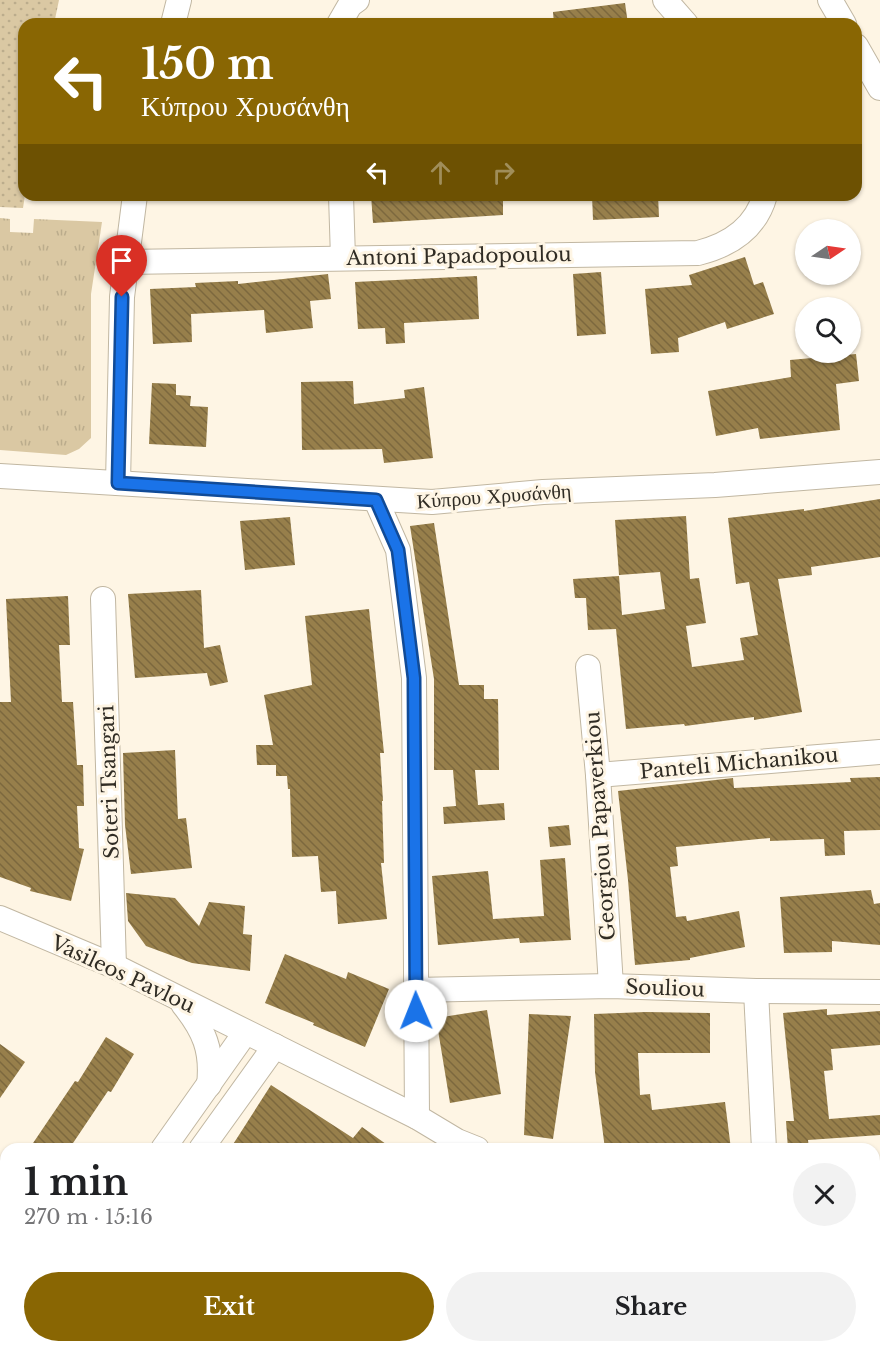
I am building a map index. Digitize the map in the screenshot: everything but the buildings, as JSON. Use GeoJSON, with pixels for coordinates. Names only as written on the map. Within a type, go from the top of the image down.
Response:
{"type":"FeatureCollection","features":[{"type":"Feature","properties":{"kind":"street"},"geometry":{"type":"LineString","coordinates":[[174,18],[179,0]]}},
{"type":"Feature","properties":{"kind":"street"},"geometry":{"type":"LineString","coordinates":[[342,18],[350,5],[357,0]]}},
{"type":"Feature","properties":{"kind":"street"},"geometry":{"type":"LineString","coordinates":[[665,0],[681,18]]}},
{"type":"Feature","properties":{"kind":"street"},"geometry":{"type":"LineString","coordinates":[[830,0],[840,18]]}},
{"type":"Feature","properties":{"kind":"street"},"geometry":{"type":"LineString","coordinates":[[862,56],[880,88]]}},
{"type":"Feature","properties":{"kind":"street"},"geometry":{"type":"LineString","coordinates":[[118,483],[122,297],[134,201]]}},
{"type":"Feature","properties":{"kind":"street"},"geometry":{"type":"LineString","coordinates":[[341,201],[343,258]]}},
{"type":"Feature","properties":{"kind":"street","name":"Antoni Papadopoulou"},"geometry":{"type":"LineString","coordinates":[[125,262],[698,253],[729,243],[759,212],[763,201]]}},
{"type":"Feature","properties":{"kind":"street","name":"Κύπρου Χρυσάνθη"},"geometry":{"type":"LineString","coordinates":[[0,476],[432,502],[543,492],[715,485],[880,472]]}},
{"type":"Feature","properties":{"kind":"street"},"geometry":{"type":"LineString","coordinates":[[376,500],[398,550],[414,678],[417,1117]]}},
{"type":"Feature","properties":{"kind":"street","name":"Soteri Tsangari"},"geometry":{"type":"LineString","coordinates":[[103,599],[114,966]]}},
{"type":"Feature","properties":{"kind":"street","name":"Georgiou Papaverkiou"},"geometry":{"type":"LineString","coordinates":[[588,667],[598,775],[611,986]]}},
{"type":"Feature","properties":{"kind":"street","name":"Panteli Michanikou"},"geometry":{"type":"LineString","coordinates":[[598,775],[880,752]]}},
{"type":"Feature","properties":{"kind":"street","name":"Vasileos Pavlou"},"geometry":{"type":"LineString","coordinates":[[0,918],[114,966],[417,1117],[462,1143]]}},
{"type":"Feature","properties":{"kind":"street","name":"Souliou"},"geometry":{"type":"LineString","coordinates":[[415,990],[611,986],[756,991]]}},
{"type":"Feature","properties":{"kind":"street"},"geometry":{"type":"LineString","coordinates":[[764,1143],[756,991],[880,992]]}},
{"type":"Feature","properties":{"kind":"street"},"geometry":{"type":"LineString","coordinates":[[179,999],[198,1022],[206,1040],[211,1067],[209,1085]]}},
{"type":"Feature","properties":{"kind":"street"},"geometry":{"type":"LineString","coordinates":[[167,1143],[245,1033]]}},
{"type":"Feature","properties":{"kind":"street"},"geometry":{"type":"LineString","coordinates":[[205,1143],[275,1046]]}},
{"type":"Feature","properties":{"kind":"green space"},"geometry":{"type":"Polygon","coordinates":[[[0,0],[59,0],[55,18],[18,18],[18,201],[24,201],[23,208],[0,207],[0,0]]]}},
{"type":"Feature","properties":{"kind":"green space"},"geometry":{"type":"Polygon","coordinates":[[[0,218],[10,219],[10,232],[33,233],[34,219],[102,222],[91,294],[91,438],[79,449],[66,455],[0,450],[0,218]]]}},
{"type":"Feature","properties":{"kind":"route"},"geometry":{"type":"LineString","coordinates":[[122,297],[118,483],[376,500],[398,550],[414,678],[416,1011]]}}]}
